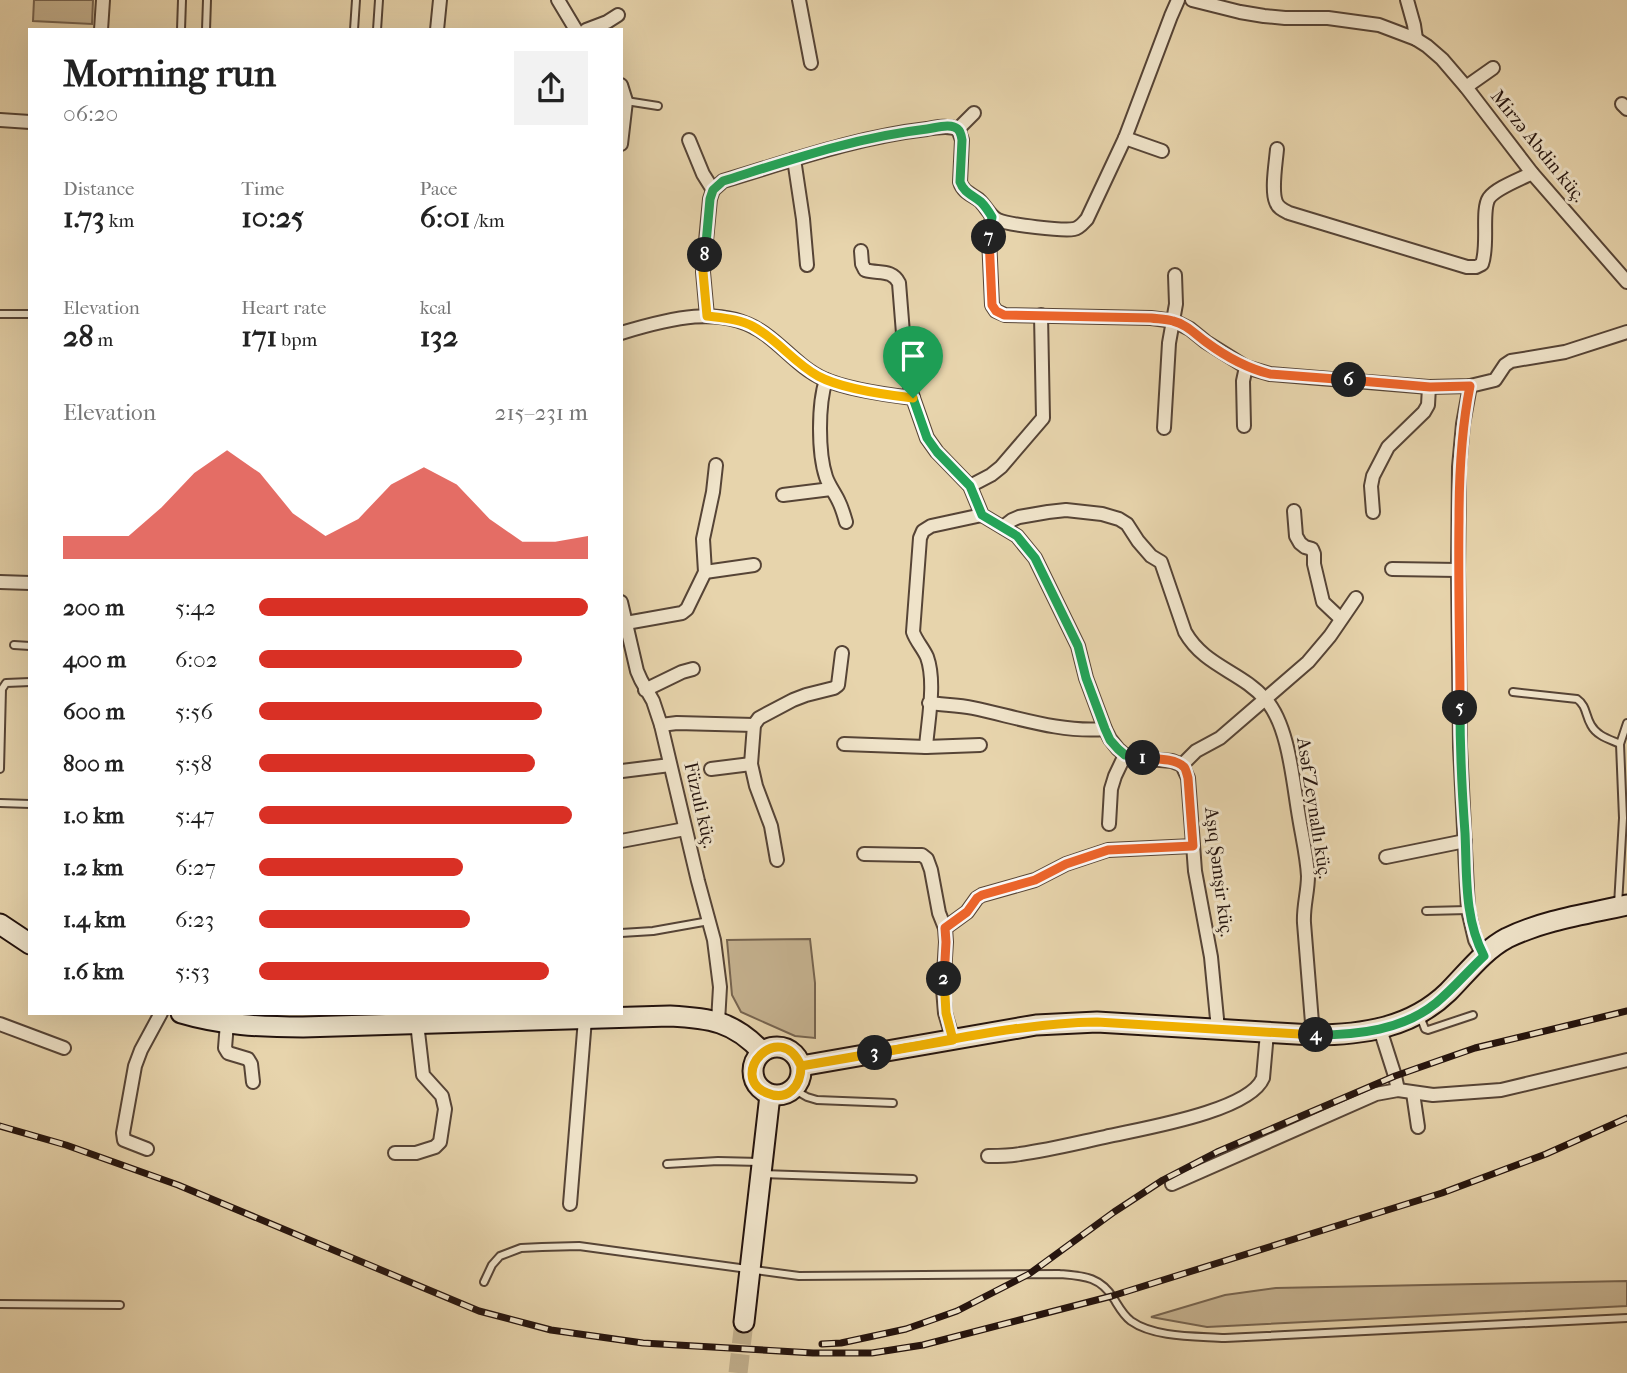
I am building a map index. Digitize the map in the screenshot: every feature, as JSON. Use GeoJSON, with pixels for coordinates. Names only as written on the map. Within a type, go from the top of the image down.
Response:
{"type":"FeatureCollection","features":[{"type":"Feature","properties":{"kind":"main road"},"geometry":{"type":"LineString","coordinates":[[801,1066],[1036,1025],[1097,1022],[1312,1035],[1380,1029],[1407,1020],[1435,1004],[1496,945],[1507,938],[1539,926],[1623,906]]}},
{"type":"Feature","properties":{"kind":"main road"},"geometry":{"type":"LineString","coordinates":[[0,925],[28,943]]}},
{"type":"Feature","properties":{"kind":"main road"},"geometry":{"type":"LineString","coordinates":[[190,1015],[247,1026],[303,1027],[501,1017],[694,1017],[732,1027],[749,1038],[762,1052]]}},
{"type":"Feature","properties":{"kind":"main road"},"geometry":{"type":"LineString","coordinates":[[769,1048],[785,1048],[792,1052],[801,1066],[799,1082],[786,1094],[778,1096],[762,1091],[752,1076],[752,1066],[756,1058],[769,1048]]}},
{"type":"Feature","properties":{"kind":"main road"},"geometry":{"type":"LineString","coordinates":[[744,1322],[770,1095]]}},
{"type":"Feature","properties":{"kind":"street"},"geometry":{"type":"LineString","coordinates":[[101,28],[103,0]]}},
{"type":"Feature","properties":{"kind":"street"},"geometry":{"type":"LineString","coordinates":[[438,28],[440,0]]}},
{"type":"Feature","properties":{"kind":"street"},"geometry":{"type":"LineString","coordinates":[[558,0],[575,28]]}},
{"type":"Feature","properties":{"kind":"street"},"geometry":{"type":"LineString","coordinates":[[799,0],[811,63]]}},
{"type":"Feature","properties":{"kind":"street"},"geometry":{"type":"LineString","coordinates":[[958,129],[962,140],[961,187],[981,202],[992,217],[1006,222],[1059,229],[1079,227],[1087,219],[1125,138],[1178,0]]}},
{"type":"Feature","properties":{"kind":"street","name":"Mirzə Abdin küç."},"geometry":{"type":"LineString","coordinates":[[1192,0],[1264,16],[1328,18],[1379,25],[1427,46],[1466,87],[1532,173],[1627,282]]}},
{"type":"Feature","properties":{"kind":"street"},"geometry":{"type":"LineString","coordinates":[[1407,0],[1416,39]]}},
{"type":"Feature","properties":{"kind":"street"},"geometry":{"type":"LineString","coordinates":[[590,28],[618,15]]}},
{"type":"Feature","properties":{"kind":"street"},"geometry":{"type":"LineString","coordinates":[[1466,87],[1493,68]]}},
{"type":"Feature","properties":{"kind":"street"},"geometry":{"type":"LineString","coordinates":[[623,91],[626,101],[623,127]]}},
{"type":"Feature","properties":{"kind":"street"},"geometry":{"type":"LineString","coordinates":[[958,129],[974,113]]}},
{"type":"Feature","properties":{"kind":"street"},"geometry":{"type":"LineString","coordinates":[[0,120],[28,122]]}},
{"type":"Feature","properties":{"kind":"street"},"geometry":{"type":"LineString","coordinates":[[707,316],[703,272],[710,199],[713,190],[723,181],[862,140],[913,130],[948,126],[958,129]]}},
{"type":"Feature","properties":{"kind":"street"},"geometry":{"type":"LineString","coordinates":[[1125,138],[1162,151]]}},
{"type":"Feature","properties":{"kind":"street"},"geometry":{"type":"LineString","coordinates":[[689,140],[713,190]]}},
{"type":"Feature","properties":{"kind":"street"},"geometry":{"type":"LineString","coordinates":[[1277,149],[1274,193],[1280,208],[1467,267],[1482,264],[1485,255],[1488,199],[1495,192],[1532,173]]}},
{"type":"Feature","properties":{"kind":"street"},"geometry":{"type":"LineString","coordinates":[[794,159],[807,265]]}},
{"type":"Feature","properties":{"kind":"street"},"geometry":{"type":"LineString","coordinates":[[992,217],[989,239],[992,305],[996,311],[1004,315],[1151,318],[1174,321],[1246,367],[1270,374],[1430,387],[1470,386],[1495,380],[1511,361],[1565,352],[1627,332]]}},
{"type":"Feature","properties":{"kind":"street"},"geometry":{"type":"LineString","coordinates":[[861,251],[865,270],[889,273],[895,276],[899,283],[906,371],[927,438],[970,486],[982,515],[1017,536],[1035,558],[1078,646],[1086,678],[1105,729],[1125,755],[1172,761],[1182,765],[1196,751],[1220,738],[1308,662],[1356,598]]}},
{"type":"Feature","properties":{"kind":"street"},"geometry":{"type":"LineString","coordinates":[[1164,428],[1169,343],[1176,304],[1175,275]]}},
{"type":"Feature","properties":{"kind":"street"},"geometry":{"type":"LineString","coordinates":[[970,486],[1001,467],[1043,418],[1041,315]]}},
{"type":"Feature","properties":{"kind":"street"},"geometry":{"type":"LineString","coordinates":[[623,332],[673,320],[707,316],[739,321],[753,326],[804,367],[826,380],[913,398]]}},
{"type":"Feature","properties":{"kind":"street"},"geometry":{"type":"LineString","coordinates":[[1244,426],[1243,381],[1246,367]]}},
{"type":"Feature","properties":{"kind":"street"},"geometry":{"type":"LineString","coordinates":[[826,380],[821,402],[821,452],[826,477],[840,503],[846,522]]}},
{"type":"Feature","properties":{"kind":"street"},"geometry":{"type":"LineString","coordinates":[[1470,386],[1459,467],[1460,747],[1468,910],[1475,940],[1484,956]]}},
{"type":"Feature","properties":{"kind":"street"},"geometry":{"type":"LineString","coordinates":[[1373,512],[1373,476],[1388,447],[1424,412],[1428,405],[1430,387]]}},
{"type":"Feature","properties":{"kind":"street"},"geometry":{"type":"LineString","coordinates":[[625,632],[682,613],[689,605],[705,572],[703,539],[716,465]]}},
{"type":"Feature","properties":{"kind":"street"},"geometry":{"type":"LineString","coordinates":[[783,495],[831,489]]}},
{"type":"Feature","properties":{"kind":"street","name":"Asəf Zeynallı küç."},"geometry":{"type":"LineString","coordinates":[[1003,527],[1020,517],[1066,510],[1102,514],[1127,524],[1151,556],[1161,562],[1191,643],[1202,655],[1245,681],[1266,700],[1277,715],[1287,747],[1307,864],[1303,912],[1312,1035]]}},
{"type":"Feature","properties":{"kind":"street"},"geometry":{"type":"LineString","coordinates":[[1294,511],[1296,536],[1304,547],[1312,549],[1314,554],[1323,601],[1341,619]]}},
{"type":"Feature","properties":{"kind":"street"},"geometry":{"type":"LineString","coordinates":[[926,747],[931,677],[926,655],[913,632],[919,538],[923,531],[931,526],[982,515]]}},
{"type":"Feature","properties":{"kind":"street"},"geometry":{"type":"LineString","coordinates":[[705,572],[754,565]]}},
{"type":"Feature","properties":{"kind":"street"},"geometry":{"type":"LineString","coordinates":[[1392,569],[1458,570]]}},
{"type":"Feature","properties":{"kind":"street"},"geometry":{"type":"LineString","coordinates":[[0,582],[28,583]]}},
{"type":"Feature","properties":{"kind":"street","name":"Füzuli küç."},"geometry":{"type":"LineString","coordinates":[[625,632],[637,671],[662,725],[685,828],[710,921],[720,987],[718,1022]]}},
{"type":"Feature","properties":{"kind":"street"},"geometry":{"type":"LineString","coordinates":[[777,860],[771,826],[751,764],[754,725],[759,718],[793,700],[838,685],[842,653]]}},
{"type":"Feature","properties":{"kind":"street"},"geometry":{"type":"LineString","coordinates":[[645,690],[693,669]]}},
{"type":"Feature","properties":{"kind":"street"},"geometry":{"type":"LineString","coordinates":[[929,703],[969,707],[1070,728],[1105,729]]}},
{"type":"Feature","properties":{"kind":"street"},"geometry":{"type":"LineString","coordinates":[[662,725],[754,725]]}},
{"type":"Feature","properties":{"kind":"street"},"geometry":{"type":"LineString","coordinates":[[845,744],[926,747],[980,745]]}},
{"type":"Feature","properties":{"kind":"street"},"geometry":{"type":"LineString","coordinates":[[1109,824],[1111,789],[1125,755]]}},
{"type":"Feature","properties":{"kind":"street"},"geometry":{"type":"LineString","coordinates":[[711,769],[751,764]]}},
{"type":"Feature","properties":{"kind":"street"},"geometry":{"type":"LineString","coordinates":[[623,771],[670,765]]}},
{"type":"Feature","properties":{"kind":"street","name":"Aşıq Şəmşir küç."},"geometry":{"type":"LineString","coordinates":[[1182,765],[1188,778],[1193,846],[1211,957],[1218,1029]]}},
{"type":"Feature","properties":{"kind":"street"},"geometry":{"type":"LineString","coordinates":[[623,841],[685,828]]}},
{"type":"Feature","properties":{"kind":"street"},"geometry":{"type":"LineString","coordinates":[[1386,857],[1465,841]]}},
{"type":"Feature","properties":{"kind":"street"},"geometry":{"type":"LineString","coordinates":[[945,928],[967,912],[982,895],[1035,880],[1077,860],[1115,849],[1193,846]]}},
{"type":"Feature","properties":{"kind":"street"},"geometry":{"type":"LineString","coordinates":[[864,854],[922,855],[927,859],[945,928],[943,989],[953,1040]]}},
{"type":"Feature","properties":{"kind":"street"},"geometry":{"type":"LineString","coordinates":[[147,1149],[124,1140],[122,1133],[135,1066],[160,1015]]}},
{"type":"Feature","properties":{"kind":"street"},"geometry":{"type":"LineString","coordinates":[[570,1204],[585,1019]]}},
{"type":"Feature","properties":{"kind":"street"},"geometry":{"type":"LineString","coordinates":[[228,1023],[225,1048],[228,1053],[248,1059],[253,1082]]}},
{"type":"Feature","properties":{"kind":"street"},"geometry":{"type":"LineString","coordinates":[[395,1153],[429,1150],[440,1142],[445,1109],[442,1096],[424,1075],[417,1023]]}},
{"type":"Feature","properties":{"kind":"street"},"geometry":{"type":"LineString","coordinates":[[0,1024],[64,1048]]}},
{"type":"Feature","properties":{"kind":"street"},"geometry":{"type":"LineString","coordinates":[[1380,1029],[1398,1090]]}},
{"type":"Feature","properties":{"kind":"street"},"geometry":{"type":"LineString","coordinates":[[988,1156],[1019,1155],[1051,1149],[1198,1116],[1223,1106],[1248,1094],[1261,1083],[1267,1033]]}},
{"type":"Feature","properties":{"kind":"street"},"geometry":{"type":"LineString","coordinates":[[1172,1184],[1387,1091],[1398,1090],[1433,1096],[1501,1090],[1627,1060]]}},
{"type":"Feature","properties":{"kind":"street"},"geometry":{"type":"LineString","coordinates":[[1413,1093],[1418,1127]]}},
{"type":"Feature","properties":{"kind":"lane"},"geometry":{"type":"LineString","coordinates":[[181,28],[182,0]]}},
{"type":"Feature","properties":{"kind":"lane"},"geometry":{"type":"LineString","coordinates":[[206,28],[207,0]]}},
{"type":"Feature","properties":{"kind":"lane"},"geometry":{"type":"LineString","coordinates":[[354,28],[356,0]]}},
{"type":"Feature","properties":{"kind":"lane"},"geometry":{"type":"LineString","coordinates":[[377,28],[379,0]]}},
{"type":"Feature","properties":{"kind":"lane"},"geometry":{"type":"LineString","coordinates":[[626,101],[657,106]]}},
{"type":"Feature","properties":{"kind":"lane"},"geometry":{"type":"LineString","coordinates":[[0,314],[28,314]]}},
{"type":"Feature","properties":{"kind":"lane"},"geometry":{"type":"LineString","coordinates":[[14,645],[28,646]]}},
{"type":"Feature","properties":{"kind":"lane"},"geometry":{"type":"LineString","coordinates":[[0,769],[2,689],[6,682],[28,682]]}},
{"type":"Feature","properties":{"kind":"lane"},"geometry":{"type":"LineString","coordinates":[[1513,692],[1577,699],[1584,704],[1591,727],[1599,735],[1620,744]]}},
{"type":"Feature","properties":{"kind":"lane"},"geometry":{"type":"LineString","coordinates":[[1623,906],[1620,744],[1627,723]]}},
{"type":"Feature","properties":{"kind":"lane"},"geometry":{"type":"LineString","coordinates":[[0,803],[28,804]]}},
{"type":"Feature","properties":{"kind":"lane"},"geometry":{"type":"LineString","coordinates":[[1426,911],[1468,910]]}},
{"type":"Feature","properties":{"kind":"lane"},"geometry":{"type":"LineString","coordinates":[[623,933],[653,931],[710,921]]}},
{"type":"Feature","properties":{"kind":"lane"},"geometry":{"type":"LineString","coordinates":[[1420,1014],[1425,1029],[1428,1030],[1472,1015]]}},
{"type":"Feature","properties":{"kind":"lane"},"geometry":{"type":"LineString","coordinates":[[793,1089],[817,1100],[893,1102]]}},
{"type":"Feature","properties":{"kind":"lane"},"geometry":{"type":"LineString","coordinates":[[667,1164],[718,1161],[761,1168],[913,1179]]}},
{"type":"Feature","properties":{"kind":"lane"},"geometry":{"type":"LineString","coordinates":[[484,1282],[500,1256],[521,1248],[579,1246],[782,1274],[815,1276],[1080,1276],[1105,1287],[1129,1320],[1169,1334],[1193,1336],[1225,1338],[1627,1318]]}},
{"type":"Feature","properties":{"kind":"lane"},"geometry":{"type":"LineString","coordinates":[[0,1304],[120,1305]]}},
{"type":"Feature","properties":{"kind":"shaded area"},"geometry":{"type":"Polygon","coordinates":[[[34,0],[93,0],[92,24],[33,21],[34,0]]]}},
{"type":"Feature","properties":{"kind":"shaded area"},"geometry":{"type":"Polygon","coordinates":[[[810,939],[815,983],[815,1038],[795,1036],[741,1012],[732,995],[727,940],[810,939]]]}},
{"type":"Feature","properties":{"kind":"shaded area"},"geometry":{"type":"Polygon","coordinates":[[[1627,1281],[1627,1306],[1207,1327],[1151,1317],[1225,1295],[1276,1288],[1627,1281]]]}},
{"type":"Feature","properties":{"kind":"tunnel"},"geometry":{"type":"LineString","coordinates":[[738,1373],[744,1322]]}},
{"type":"Feature","properties":{"kind":"railway"},"geometry":{"type":"LineString","coordinates":[[822,1344],[841,1343],[906,1329],[957,1311],[1029,1274],[1163,1180],[1217,1152],[1395,1076],[1475,1048],[1627,1011]]}},
{"type":"Feature","properties":{"kind":"railway"},"geometry":{"type":"LineString","coordinates":[[0,1126],[66,1145],[178,1185],[479,1311],[551,1330],[643,1343],[813,1353],[872,1353],[923,1345],[1112,1296],[1442,1193],[1546,1154],[1627,1118]]}},
{"type":"Feature","properties":{"kind":"route"},"geometry":{"type":"LineString","coordinates":[[913,398],[826,380],[804,367],[753,326],[707,316],[703,272],[710,199],[718,185],[723,181],[862,140],[913,130],[952,127],[961,133],[961,187],[981,202],[992,217],[989,239],[992,305],[1004,315],[1151,318],[1174,321],[1246,367],[1270,374],[1430,387],[1470,386],[1459,467],[1460,747],[1468,910],[1475,940],[1484,956],[1435,1004],[1420,1014],[1387,1027],[1335,1035],[1097,1022],[1068,1023],[1036,1025],[953,1040],[877,1053],[801,1066],[792,1052],[785,1048],[769,1048],[756,1058],[752,1066],[752,1076],[762,1091],[778,1096],[786,1094],[799,1082],[801,1066],[953,1040],[943,989],[945,928],[967,912],[982,895],[1035,880],[1066,864],[1108,850],[1193,846],[1186,769],[1172,761],[1125,755],[1110,740],[1086,678],[1078,646],[1035,558],[1017,536],[982,515],[970,486],[927,438],[913,398]]}}]}
